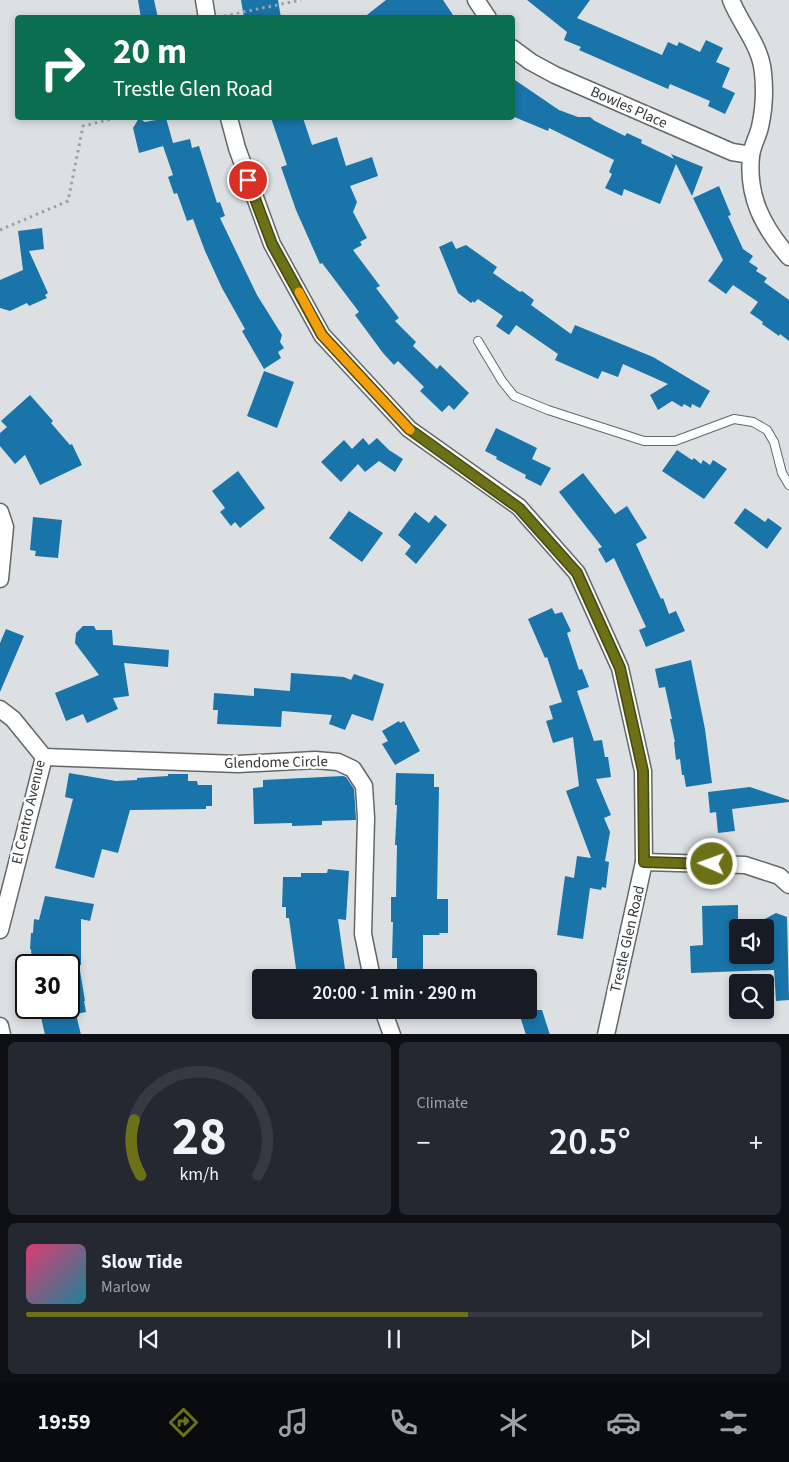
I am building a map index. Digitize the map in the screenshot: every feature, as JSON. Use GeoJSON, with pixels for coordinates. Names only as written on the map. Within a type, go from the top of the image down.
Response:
{"type":"FeatureCollection","features":[{"type":"Feature","properties":{"kind":"street"},"geometry":{"type":"LineString","coordinates":[[204,0],[206,15]]}},
{"type":"Feature","properties":{"kind":"street"},"geometry":{"type":"LineString","coordinates":[[476,0],[486,15]]}},
{"type":"Feature","properties":{"kind":"street"},"geometry":{"type":"LineString","coordinates":[[731,0],[758,48],[763,71],[764,98],[760,127],[751,155],[753,198],[762,220],[774,240],[789,257]]}},
{"type":"Feature","properties":{"kind":"street","name":"Bowles Place"},"geometry":{"type":"LineString","coordinates":[[515,50],[531,62],[555,74],[732,152],[751,155]]}},
{"type":"Feature","properties":{"kind":"street","name":"Trestle Glen Road"},"geometry":{"type":"LineString","coordinates":[[230,120],[237,148],[272,244],[322,335],[409,429],[519,508],[577,573],[620,668],[643,771],[644,862],[606,1034]]}},
{"type":"Feature","properties":{"kind":"street"},"geometry":{"type":"LineString","coordinates":[[0,512],[5,527],[0,579]]}},
{"type":"Feature","properties":{"kind":"street","name":"El Centro Avenue"},"geometry":{"type":"LineString","coordinates":[[0,709],[12,719],[44,757],[0,930]]}},
{"type":"Feature","properties":{"kind":"street","name":"Glendome Circle"},"geometry":{"type":"LineString","coordinates":[[44,757],[238,764],[315,760],[338,762],[353,769],[364,786],[366,818],[363,934],[370,969]]}},
{"type":"Feature","properties":{"kind":"street"},"geometry":{"type":"LineString","coordinates":[[644,862],[745,865],[779,876],[789,885]]}},
{"type":"Feature","properties":{"kind":"street"},"geometry":{"type":"LineString","coordinates":[[386,1019],[392,1034]]}},
{"type":"Feature","properties":{"kind":"street"},"geometry":{"type":"LineString","coordinates":[[0,1026],[2,1034]]}},
{"type":"Feature","properties":{"kind":"lane"},"geometry":{"type":"LineString","coordinates":[[478,341],[514,396],[548,410],[644,441],[675,441],[734,419],[753,422],[767,430],[774,442],[782,472],[789,485]]}},
{"type":"Feature","properties":{"kind":"path"},"geometry":{"type":"LineString","coordinates":[[230,15],[301,0]]}},
{"type":"Feature","properties":{"kind":"path"},"geometry":{"type":"LineString","coordinates":[[0,230],[68,201],[83,126],[108,120]]}},
{"type":"Feature","properties":{"kind":"building"},"geometry":{"type":"Polygon","coordinates":[[[138,0],[154,0],[157,15],[140,15],[138,0]]]}},
{"type":"Feature","properties":{"kind":"building"},"geometry":{"type":"Polygon","coordinates":[[[241,0],[278,0],[280,15],[244,15],[241,0]]]}},
{"type":"Feature","properties":{"kind":"building"},"geometry":{"type":"Polygon","coordinates":[[[386,0],[443,0],[453,15],[367,15],[386,0]]]}},
{"type":"Feature","properties":{"kind":"building"},"geometry":{"type":"Polygon","coordinates":[[[527,0],[590,0],[577,18],[662,55],[668,42],[677,46],[679,42],[700,52],[706,40],[723,48],[716,62],[730,68],[722,87],[735,93],[725,114],[708,106],[710,101],[670,84],[668,89],[579,50],[581,47],[564,40],[567,32],[527,0]]]}},
{"type":"Feature","properties":{"kind":"building"},"geometry":{"type":"Polygon","coordinates":[[[515,80],[559,110],[578,117],[590,117],[625,136],[627,133],[642,140],[641,143],[674,159],[671,154],[703,167],[692,196],[676,164],[660,204],[624,189],[622,196],[605,188],[612,174],[609,172],[614,160],[549,128],[548,131],[515,117],[515,80]]]}},
{"type":"Feature","properties":{"kind":"building"},"geometry":{"type":"Polygon","coordinates":[[[138,120],[145,122],[167,120],[173,143],[190,139],[192,148],[199,146],[217,203],[220,202],[225,216],[220,218],[257,295],[282,335],[280,342],[284,348],[278,352],[281,358],[264,369],[242,331],[245,329],[222,288],[193,219],[187,221],[177,193],[174,194],[168,177],[173,175],[163,146],[139,153],[133,128],[138,120]]]}},
{"type":"Feature","properties":{"kind":"building"},"geometry":{"type":"Polygon","coordinates":[[[272,120],[304,120],[312,145],[337,137],[346,166],[372,157],[378,176],[350,186],[357,202],[353,212],[367,238],[360,242],[362,245],[353,250],[380,286],[376,288],[399,318],[395,321],[416,342],[413,346],[437,369],[440,365],[469,393],[454,410],[449,405],[442,412],[420,391],[424,387],[398,361],[394,365],[355,315],[359,312],[322,263],[320,264],[296,210],[281,167],[287,165],[272,120]]]}},
{"type":"Feature","properties":{"kind":"building"},"geometry":{"type":"Polygon","coordinates":[[[719,186],[731,215],[728,216],[743,249],[753,256],[749,262],[758,268],[756,271],[767,278],[764,282],[789,300],[789,341],[762,324],[763,322],[750,313],[758,302],[733,285],[726,294],[708,281],[723,260],[693,198],[719,186]]]}},
{"type":"Feature","properties":{"kind":"building"},"geometry":{"type":"Polygon","coordinates":[[[42,228],[44,249],[29,251],[48,293],[45,295],[47,298],[29,306],[27,303],[10,311],[0,308],[0,280],[23,270],[18,231],[42,228]]]}},
{"type":"Feature","properties":{"kind":"building"},"geometry":{"type":"Polygon","coordinates":[[[452,241],[456,249],[466,245],[497,267],[493,273],[534,300],[531,305],[571,334],[575,325],[653,357],[710,391],[700,408],[692,404],[691,408],[684,404],[682,407],[672,401],[658,410],[650,395],[668,384],[623,364],[618,377],[602,371],[598,379],[555,360],[558,354],[516,325],[509,335],[496,326],[503,316],[478,299],[471,303],[458,293],[439,247],[452,241]]]}},
{"type":"Feature","properties":{"kind":"building"},"geometry":{"type":"Polygon","coordinates":[[[264,371],[294,382],[277,428],[247,416],[264,371]]]}},
{"type":"Feature","properties":{"kind":"building"},"geometry":{"type":"Polygon","coordinates":[[[30,395],[53,421],[51,423],[70,445],[72,444],[82,465],[40,485],[25,455],[15,464],[0,446],[0,433],[7,427],[1,421],[30,395]]]}},
{"type":"Feature","properties":{"kind":"building"},"geometry":{"type":"Polygon","coordinates":[[[496,428],[537,448],[532,459],[551,468],[541,486],[525,478],[526,475],[485,451],[496,428]]]}},
{"type":"Feature","properties":{"kind":"building"},"geometry":{"type":"Polygon","coordinates":[[[363,438],[369,445],[377,438],[389,450],[403,459],[395,472],[379,461],[365,472],[358,464],[341,482],[321,462],[344,440],[352,449],[363,438]]]}},
{"type":"Feature","properties":{"kind":"building"},"geometry":{"type":"Polygon","coordinates":[[[677,450],[692,460],[694,458],[701,464],[703,460],[710,465],[713,460],[727,469],[704,499],[662,471],[677,450]]]}},
{"type":"Feature","properties":{"kind":"building"},"geometry":{"type":"Polygon","coordinates":[[[238,471],[265,508],[240,528],[235,522],[231,526],[220,512],[225,508],[212,491],[238,471]]]}},
{"type":"Feature","properties":{"kind":"building"},"geometry":{"type":"Polygon","coordinates":[[[583,473],[615,514],[627,506],[647,538],[636,544],[661,599],[663,598],[669,614],[676,611],[685,631],[646,647],[639,630],[646,627],[614,558],[606,563],[598,549],[602,547],[559,492],[583,473]]]}},
{"type":"Feature","properties":{"kind":"building"},"geometry":{"type":"Polygon","coordinates":[[[745,508],[765,522],[768,518],[782,528],[767,549],[734,523],[745,508]]]}},
{"type":"Feature","properties":{"kind":"building"},"geometry":{"type":"Polygon","coordinates":[[[349,511],[383,533],[362,562],[329,538],[349,511]]]}},
{"type":"Feature","properties":{"kind":"building"},"geometry":{"type":"Polygon","coordinates":[[[415,512],[429,523],[435,515],[447,525],[416,564],[405,554],[411,546],[398,535],[415,512]]]}},
{"type":"Feature","properties":{"kind":"building"},"geometry":{"type":"Polygon","coordinates":[[[33,517],[62,520],[58,558],[35,556],[36,551],[30,550],[33,517]]]}},
{"type":"Feature","properties":{"kind":"building"},"geometry":{"type":"Polygon","coordinates":[[[552,608],[555,614],[562,612],[571,631],[567,633],[579,670],[582,669],[589,687],[577,691],[594,741],[602,740],[605,757],[608,757],[611,777],[596,779],[611,815],[604,818],[610,832],[605,861],[609,862],[606,888],[602,887],[601,890],[590,888],[583,939],[557,935],[565,876],[574,878],[577,856],[591,858],[566,791],[579,786],[573,737],[553,743],[546,721],[553,719],[549,706],[562,702],[547,657],[545,658],[528,619],[552,608]]]}},
{"type":"Feature","properties":{"kind":"building"},"geometry":{"type":"Polygon","coordinates":[[[83,626],[94,626],[96,630],[112,630],[113,645],[169,650],[168,667],[124,663],[129,696],[113,698],[118,709],[87,723],[83,714],[66,721],[55,693],[99,675],[75,643],[76,633],[83,626]]]}},
{"type":"Feature","properties":{"kind":"building"},"geometry":{"type":"Polygon","coordinates":[[[6,629],[24,636],[0,692],[0,643],[6,629]]]}},
{"type":"Feature","properties":{"kind":"building"},"geometry":{"type":"Polygon","coordinates":[[[691,660],[705,729],[712,783],[686,787],[680,759],[676,760],[675,742],[670,719],[672,719],[665,687],[659,688],[655,669],[691,660]]]}},
{"type":"Feature","properties":{"kind":"building"},"geometry":{"type":"Polygon","coordinates":[[[291,673],[344,677],[351,680],[354,674],[384,684],[373,721],[352,714],[345,730],[329,724],[332,715],[282,711],[281,727],[217,724],[218,710],[213,710],[214,693],[254,696],[254,688],[290,691],[291,673]]]}},
{"type":"Feature","properties":{"kind":"building"},"geometry":{"type":"Polygon","coordinates":[[[399,721],[400,723],[404,721],[420,751],[395,765],[382,744],[388,741],[382,731],[399,721]]]}},
{"type":"Feature","properties":{"kind":"building"},"geometry":{"type":"Polygon","coordinates":[[[69,773],[116,781],[168,776],[168,774],[188,774],[188,781],[197,781],[198,785],[212,785],[212,806],[206,806],[206,809],[130,810],[118,853],[102,849],[94,878],[55,868],[73,799],[65,797],[69,773]]]}},
{"type":"Feature","properties":{"kind":"building"},"geometry":{"type":"Polygon","coordinates":[[[396,773],[434,774],[434,787],[439,787],[437,899],[448,899],[448,933],[423,935],[423,969],[397,969],[397,958],[392,958],[393,922],[391,922],[391,897],[396,897],[397,845],[395,845],[397,805],[395,805],[396,773]]]}},
{"type":"Feature","properties":{"kind":"building"},"geometry":{"type":"Polygon","coordinates":[[[346,777],[354,789],[356,820],[322,821],[322,825],[292,826],[292,823],[254,824],[253,788],[263,787],[263,780],[346,777]]]}},
{"type":"Feature","properties":{"kind":"building"},"geometry":{"type":"Polygon","coordinates":[[[750,787],[789,800],[789,802],[732,809],[735,831],[718,833],[716,812],[710,813],[708,792],[750,787]]]}},
{"type":"Feature","properties":{"kind":"building"},"geometry":{"type":"Polygon","coordinates":[[[328,869],[349,871],[346,920],[338,919],[345,969],[296,969],[289,918],[286,918],[286,907],[282,907],[283,877],[301,877],[301,873],[327,873],[328,869]]]}},
{"type":"Feature","properties":{"kind":"building"},"geometry":{"type":"Polygon","coordinates":[[[45,896],[94,904],[90,921],[81,919],[81,965],[80,954],[31,954],[31,933],[33,933],[34,919],[39,920],[45,896]]]}},
{"type":"Feature","properties":{"kind":"building"},"geometry":{"type":"Polygon","coordinates":[[[738,905],[738,919],[729,919],[729,964],[774,964],[774,919],[765,919],[776,913],[787,917],[789,1000],[776,1001],[774,970],[691,973],[690,946],[703,945],[702,906],[738,905]]]}},
{"type":"Feature","properties":{"kind":"building"},"geometry":{"type":"Polygon","coordinates":[[[80,971],[85,1001],[86,1012],[80,1013],[80,971]]]}},
{"type":"Feature","properties":{"kind":"building"},"geometry":{"type":"Polygon","coordinates":[[[537,1010],[542,1010],[550,1034],[526,1034],[521,1019],[537,1019],[537,1010]]]}},
{"type":"Feature","properties":{"kind":"building"},"geometry":{"type":"Polygon","coordinates":[[[41,1019],[77,1019],[81,1034],[45,1034],[41,1019]]]}},
{"type":"Feature","properties":{"kind":"slow traffic"},"geometry":{"type":"LineString","coordinates":[[299,292],[322,335],[410,430]]}},
{"type":"Feature","properties":{"kind":"route"},"geometry":{"type":"LineString","coordinates":[[248,180],[272,244],[322,335],[409,429],[519,508],[577,573],[620,668],[643,771],[644,862],[712,864]]}}]}
